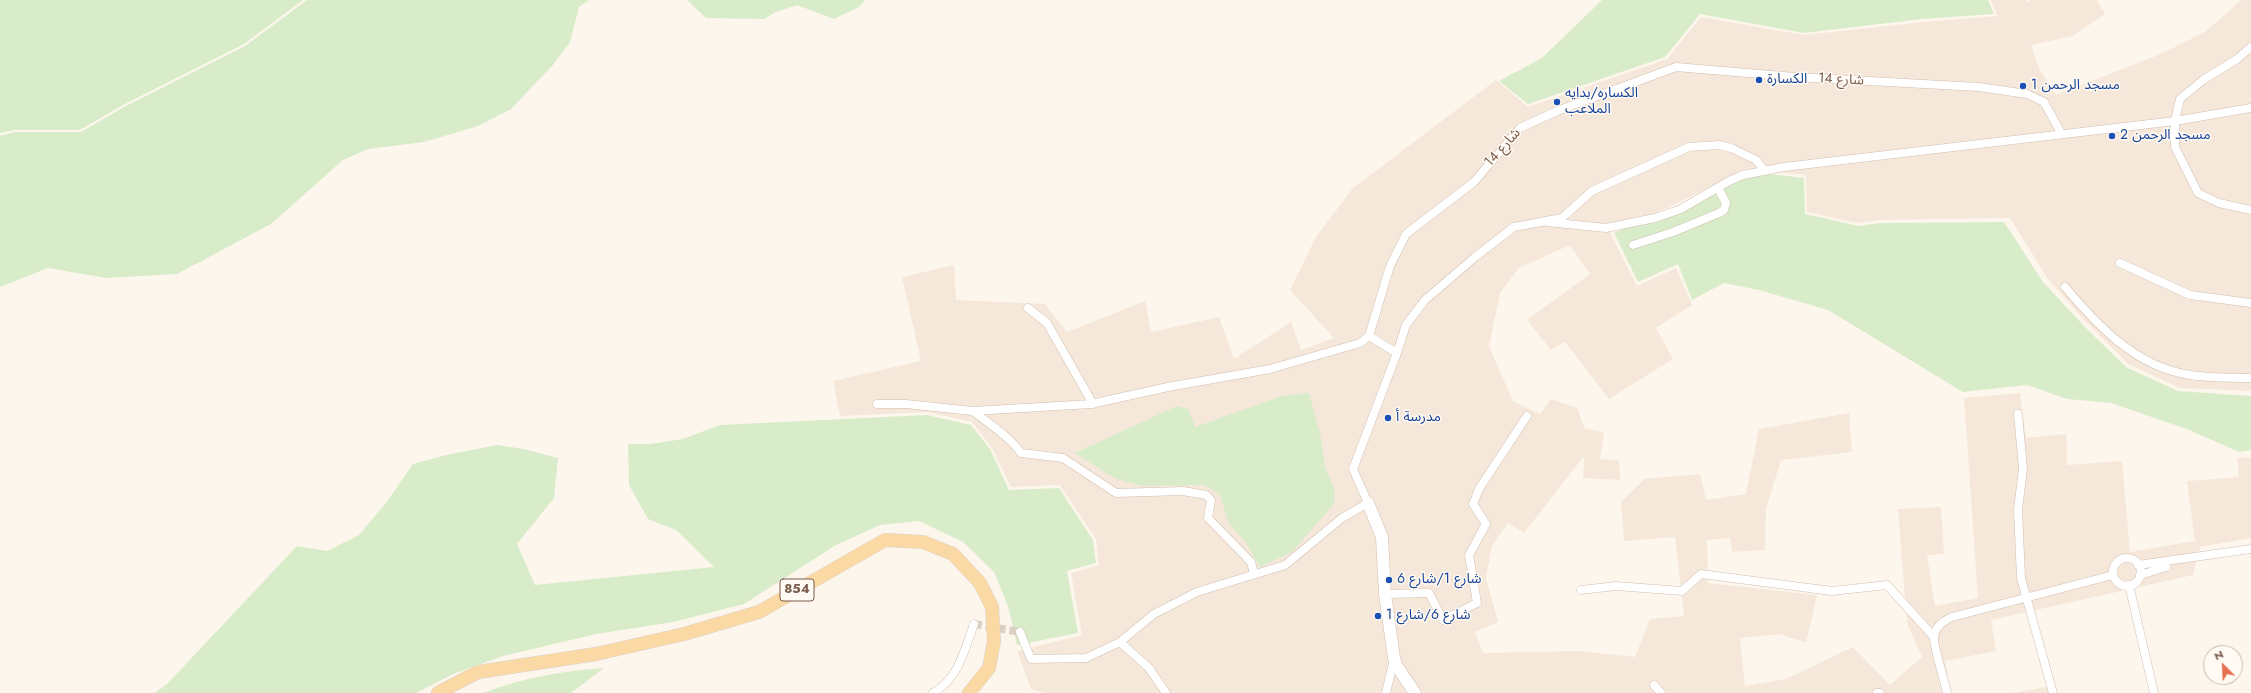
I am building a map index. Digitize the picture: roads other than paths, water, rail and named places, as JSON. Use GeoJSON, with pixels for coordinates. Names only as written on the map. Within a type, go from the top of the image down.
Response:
{"type":"FeatureCollection","features":[{"type":"Feature","properties":{"kind":"main road","name":"854"},"geometry":{"type":"LineString","coordinates":[[438,693],[478,672],[596,654],[684,634],[759,612],[885,540],[923,542],[953,554],[980,583],[992,607],[994,641],[989,668],[969,693]]}},
{"type":"Feature","properties":{"kind":"street"},"geometry":{"type":"LineString","coordinates":[[2251,47],[2237,59],[2203,80],[2180,99],[2175,121],[2175,147],[2198,192],[2219,203],[2251,210]]}},
{"type":"Feature","properties":{"kind":"street","name":"شارع 14"},"geometry":{"type":"LineString","coordinates":[[1369,336],[1390,266],[1406,234],[1474,182],[1520,128],[1557,111],[1676,67],[1795,78],[1979,87],[2027,94],[2044,102],[2061,133]]}},
{"type":"Feature","properties":{"kind":"street"},"geometry":{"type":"LineString","coordinates":[[1547,222],[1606,228],[1655,218],[1681,209],[1743,175],[1765,171],[2061,133],[2175,121],[2251,108]]}},
{"type":"Feature","properties":{"kind":"street"},"geometry":{"type":"LineString","coordinates":[[1415,693],[1396,665],[1394,658],[1385,594],[1382,537],[1353,469],[1397,354],[1406,325],[1425,300],[1475,257],[1514,227],[1562,218],[1592,191],[1689,147],[1719,145],[1731,148],[1756,160],[1765,171]]}},
{"type":"Feature","properties":{"kind":"street"},"geometry":{"type":"LineString","coordinates":[[1633,245],[1673,232],[1724,210],[1726,203],[1718,188]]}},
{"type":"Feature","properties":{"kind":"street"},"geometry":{"type":"LineString","coordinates":[[2120,263],[2190,295],[2251,303]]}},
{"type":"Feature","properties":{"kind":"street"},"geometry":{"type":"LineString","coordinates":[[2065,287],[2104,330],[2144,360],[2189,375],[2251,378]]}},
{"type":"Feature","properties":{"kind":"street"},"geometry":{"type":"LineString","coordinates":[[1028,308],[1047,323],[1093,404]]}},
{"type":"Feature","properties":{"kind":"street"},"geometry":{"type":"LineString","coordinates":[[877,404],[906,404],[972,411],[1093,404],[1168,387],[1270,369],[1360,343],[1369,336],[1397,354]]}},
{"type":"Feature","properties":{"kind":"street"},"geometry":{"type":"LineString","coordinates":[[972,411],[1002,435],[1012,440],[1021,453],[1063,458],[1116,494],[1183,491],[1206,495],[1211,500],[1208,518],[1251,562],[1254,574]]}},
{"type":"Feature","properties":{"kind":"street"},"geometry":{"type":"LineString","coordinates":[[2018,414],[2023,468],[2018,510],[2021,578],[2053,693]]}},
{"type":"Feature","properties":{"kind":"street"},"geometry":{"type":"LineString","coordinates":[[1385,594],[1430,593],[1442,620],[1477,603],[1469,555],[1486,524],[1472,504],[1479,489],[1527,416]]}},
{"type":"Feature","properties":{"kind":"street"},"geometry":{"type":"LineString","coordinates":[[1020,632],[1031,659],[1086,658],[1120,642],[1154,614],[1190,596],[1254,574],[1286,565],[1342,518],[1368,503]]}},
{"type":"Feature","properties":{"kind":"street"},"geometry":{"type":"LineString","coordinates":[[2138,565],[2251,549]]}},
{"type":"Feature","properties":{"kind":"street"},"geometry":{"type":"LineString","coordinates":[[2140,574],[2160,568],[2251,555]]}},
{"type":"Feature","properties":{"kind":"street"},"geometry":{"type":"LineString","coordinates":[[2123,559],[2131,559],[2138,565],[2140,574],[2136,582],[2129,585],[2121,584],[2113,575],[2116,563],[2123,559]]}},
{"type":"Feature","properties":{"kind":"street"},"geometry":{"type":"LineString","coordinates":[[1581,590],[1616,586],[1682,591],[1701,574],[1832,591],[1888,585],[1934,637],[1947,693]]}},
{"type":"Feature","properties":{"kind":"street"},"geometry":{"type":"LineString","coordinates":[[1934,637],[1938,626],[1952,617],[2113,575]]}},
{"type":"Feature","properties":{"kind":"street"},"geometry":{"type":"LineString","coordinates":[[2129,585],[2154,693]]}},
{"type":"Feature","properties":{"kind":"street"},"geometry":{"type":"LineString","coordinates":[[933,693],[945,686],[959,668],[974,624]]}},
{"type":"Feature","properties":{"kind":"street"},"geometry":{"type":"LineString","coordinates":[[1120,642],[1149,668],[1166,693]]}},
{"type":"Feature","properties":{"kind":"street"},"geometry":{"type":"LineString","coordinates":[[1386,693],[1394,658]]}},
{"type":"Feature","properties":{"kind":"street"},"geometry":{"type":"LineString","coordinates":[[1654,685],[1661,693]]}},
{"type":"Feature","properties":{"kind":"tunnel"},"geometry":{"type":"LineString","coordinates":[[974,624],[1020,632]]}},
{"type":"Feature","properties":{"kind":"place","name":"الكسارة"},"geometry":{"type":"Point","coordinates":[1759,80]}},
{"type":"Feature","properties":{"kind":"place","name":"مسجد الرحمن 1"},"geometry":{"type":"Point","coordinates":[2023,86]}},
{"type":"Feature","properties":{"kind":"place","name":"الكساره/بدايه الملاعب"},"geometry":{"type":"Point","coordinates":[1557,102]}},
{"type":"Feature","properties":{"kind":"place","name":"مسجد الرحمن 2"},"geometry":{"type":"Point","coordinates":[2112,136]}},
{"type":"Feature","properties":{"kind":"place","name":"مدرسة أ"},"geometry":{"type":"Point","coordinates":[1388,418]}},
{"type":"Feature","properties":{"kind":"place","name":"شارع 1/شارع 6"},"geometry":{"type":"Point","coordinates":[1389,580]}},
{"type":"Feature","properties":{"kind":"place","name":"شارع 6/شارع 1"},"geometry":{"type":"Point","coordinates":[1378,616]}}]}
